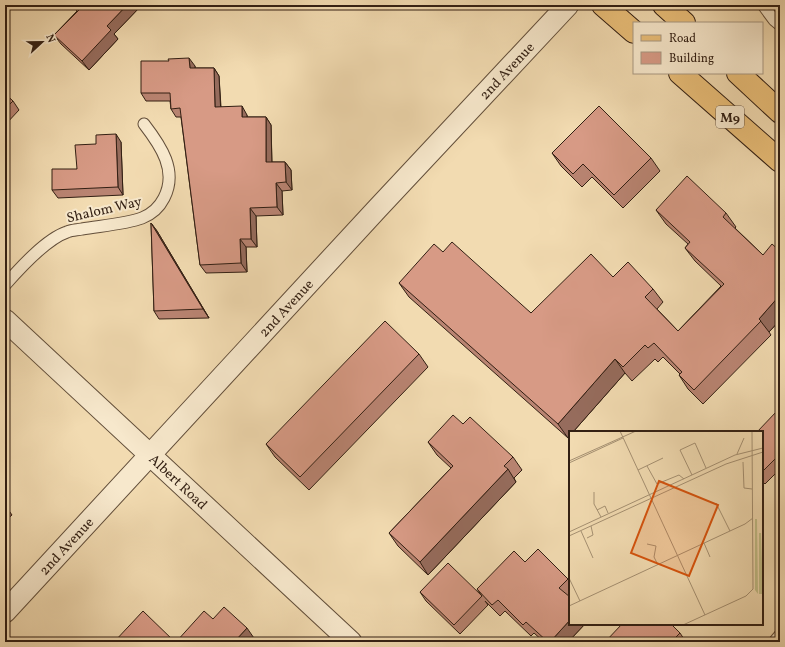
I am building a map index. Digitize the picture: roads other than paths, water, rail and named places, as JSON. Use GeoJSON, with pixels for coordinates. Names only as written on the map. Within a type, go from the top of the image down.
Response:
{"type":"FeatureCollection","features":[{"type":"Feature","properties":{"kind":"main road"},"geometry":{"type":"LineString","coordinates":[[603,5],[633,31]]}},
{"type":"Feature","properties":{"kind":"main road"},"geometry":{"type":"LineString","coordinates":[[664,5],[683,22]]}},
{"type":"Feature","properties":{"kind":"main road","name":"M9"},"geometry":{"type":"LineString","coordinates":[[681,74],[780,161]]}},
{"type":"Feature","properties":{"kind":"main road","name":"M9"},"geometry":{"type":"LineString","coordinates":[[739,74],[780,112]]}},
{"type":"Feature","properties":{"kind":"street","name":"2nd Avenue"},"geometry":{"type":"LineString","coordinates":[[5,612],[568,5]]}},
{"type":"Feature","properties":{"kind":"street","name":"Albert Road"},"geometry":{"type":"LineString","coordinates":[[5,320],[151,454],[351,642]]}},
{"type":"Feature","properties":{"kind":"lane"},"geometry":{"type":"LineString","coordinates":[[763,5],[774,20],[780,25]]}},
{"type":"Feature","properties":{"kind":"lane","name":"Shalom Way"},"geometry":{"type":"LineString","coordinates":[[5,285],[47,242],[67,232],[141,218],[153,213],[162,202],[168,190],[169,174],[164,153],[144,124]]}},
{"type":"Feature","properties":{"kind":"lane"},"geometry":{"type":"LineString","coordinates":[[774,642],[780,635]]}}]}
